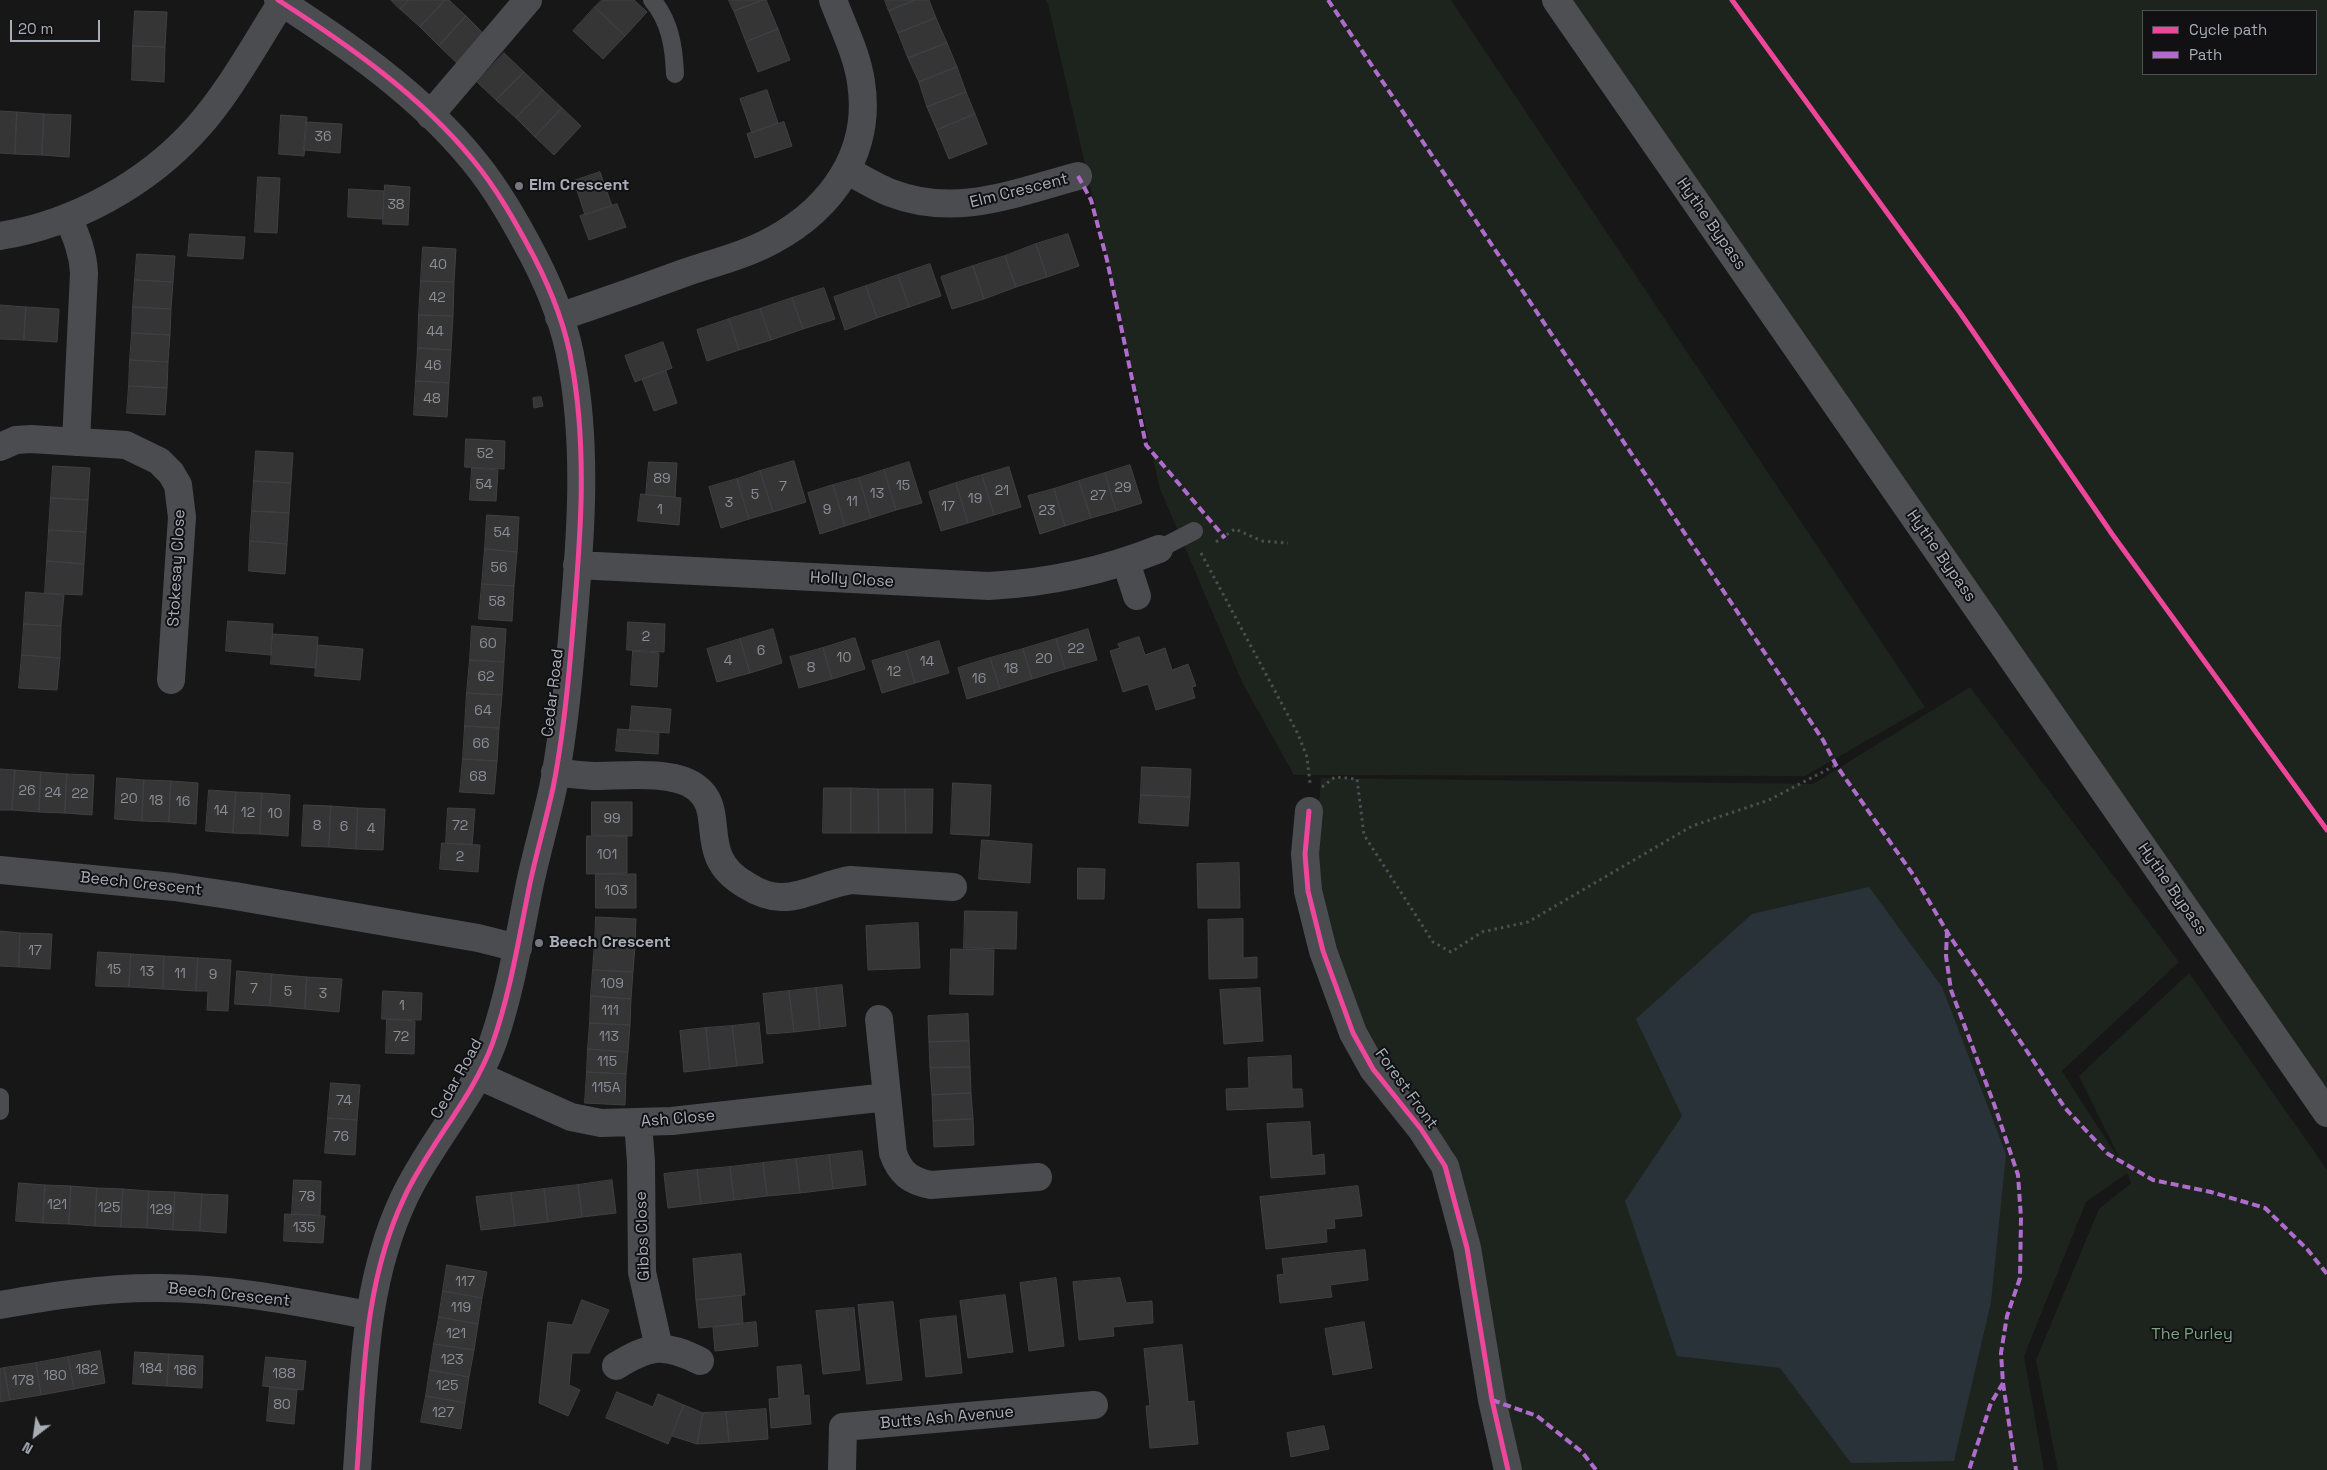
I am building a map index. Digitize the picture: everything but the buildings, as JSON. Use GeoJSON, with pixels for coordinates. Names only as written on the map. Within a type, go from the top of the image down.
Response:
{"type":"FeatureCollection","features":[{"type":"Feature","properties":{"kind":"main road","name":"Hythe Bypass"},"geometry":{"type":"LineString","coordinates":[[1556,0],[2327,1113]]}},
{"type":"Feature","properties":{"kind":"street"},"geometry":{"type":"LineString","coordinates":[[430,115],[528,0]]}},
{"type":"Feature","properties":{"kind":"street"},"geometry":{"type":"LineString","coordinates":[[559,317],[772,241],[790,230],[823,204],[834,192],[847,170],[856,145],[861,124],[862,84],[858,66],[833,0]]}},
{"type":"Feature","properties":{"kind":"street"},"geometry":{"type":"LineString","coordinates":[[0,236],[68,217],[124,188],[152,170],[181,145],[198,127],[222,95],[280,1]]}},
{"type":"Feature","properties":{"kind":"street","name":"Cedar Road"},"geometry":{"type":"LineString","coordinates":[[280,1],[358,54],[430,115],[456,140],[494,188],[540,268],[559,317],[572,360],[579,424],[581,470],[569,664],[555,772],[518,948],[496,1034],[477,1075],[418,1169],[398,1210],[379,1266],[368,1315],[357,1470]]}},
{"type":"Feature","properties":{"kind":"street","name":"Elm Crescent"},"geometry":{"type":"LineString","coordinates":[[847,170],[890,193],[904,198],[956,205],[976,203],[1078,176]]}},
{"type":"Feature","properties":{"kind":"street"},"geometry":{"type":"LineString","coordinates":[[68,217],[80,243],[84,266],[76,442]]}},
{"type":"Feature","properties":{"kind":"street","name":"Stokesay Close"},"geometry":{"type":"LineString","coordinates":[[0,447],[16,440],[31,439],[126,445],[160,461],[172,473],[178,485],[182,517],[171,680]]}},
{"type":"Feature","properties":{"kind":"street","name":"Holly Close"},"geometry":{"type":"LineString","coordinates":[[576,565],[989,586],[1053,580],[1126,562],[1159,549]]}},
{"type":"Feature","properties":{"kind":"street"},"geometry":{"type":"LineString","coordinates":[[1126,562],[1137,596]]}},
{"type":"Feature","properties":{"kind":"street"},"geometry":{"type":"LineString","coordinates":[[555,772],[590,776],[661,776],[683,780],[695,786],[709,802],[714,843],[722,864],[742,884],[767,895],[795,896],[836,882],[851,880],[953,887]]}},
{"type":"Feature","properties":{"kind":"street","name":"Forest Front"},"geometry":{"type":"LineString","coordinates":[[1309,804],[1305,854],[1308,891],[1323,951],[1353,1033],[1373,1069],[1421,1129],[1445,1166],[1467,1248],[1492,1400],[1508,1470]]}},
{"type":"Feature","properties":{"kind":"street","name":"Beech Crescent"},"geometry":{"type":"LineString","coordinates":[[0,870],[138,883],[235,896],[478,938],[518,948]]}},
{"type":"Feature","properties":{"kind":"street"},"geometry":{"type":"LineString","coordinates":[[879,1019],[893,1153],[898,1167],[906,1176],[918,1182],[931,1184],[1038,1177]]}},
{"type":"Feature","properties":{"kind":"street","name":"Ash Close"},"geometry":{"type":"LineString","coordinates":[[477,1075],[571,1117],[601,1123],[638,1123],[887,1097]]}},
{"type":"Feature","properties":{"kind":"street","name":"Gibbs Close"},"geometry":{"type":"LineString","coordinates":[[638,1123],[641,1162],[642,1272],[658,1348]]}},
{"type":"Feature","properties":{"kind":"street","name":"Beech Crescent"},"geometry":{"type":"LineString","coordinates":[[0,1305],[106,1290],[164,1288],[223,1291],[368,1315]]}},
{"type":"Feature","properties":{"kind":"street"},"geometry":{"type":"LineString","coordinates":[[616,1366],[637,1353],[658,1348],[672,1348],[700,1361]]}},
{"type":"Feature","properties":{"kind":"street","name":"Butts Ash Avenue"},"geometry":{"type":"LineString","coordinates":[[842,1470],[843,1427],[1094,1406]]}},
{"type":"Feature","properties":{"kind":"lane"},"geometry":{"type":"LineString","coordinates":[[652,0],[661,11],[669,31],[674,52],[675,74]]}},
{"type":"Feature","properties":{"kind":"lane"},"geometry":{"type":"LineString","coordinates":[[1159,549],[1194,531]]}},
{"type":"Feature","properties":{"kind":"lane"},"geometry":{"type":"LineString","coordinates":[[0,1097],[0,1111]]}},
{"type":"Feature","properties":{"kind":"path"},"geometry":{"type":"LineString","coordinates":[[1200,552],[1298,734],[1307,757],[1309,804]]}},
{"type":"Feature","properties":{"kind":"path"},"geometry":{"type":"LineString","coordinates":[[1309,804],[1336,777],[1357,779],[1364,835],[1433,942],[1451,952],[1482,932],[1528,922],[1692,826],[1769,800],[1836,765]]}},
{"type":"Feature","properties":{"kind":"green space"},"geometry":{"type":"Polygon","coordinates":[[[1046,0],[1451,0],[1925,707],[1805,776],[1294,775],[1243,684],[1160,489],[1046,0]]]}},
{"type":"Feature","properties":{"kind":"green space"},"geometry":{"type":"Polygon","coordinates":[[[1571,0],[2327,0],[2327,1092],[1571,0]]]}},
{"type":"Feature","properties":{"kind":"green space","name":"The Purley"},"geometry":{"type":"Polygon","coordinates":[[[1970,687],[2179,962],[2062,1071],[2124,1167],[2079,1076],[2189,973],[2327,1170],[2327,1470],[2058,1470],[2036,1360],[2099,1209],[2131,1183],[2127,1173],[2086,1202],[2024,1356],[2044,1470],[1521,1470],[1453,1151],[1377,1060],[1332,943],[1315,856],[1321,778],[1813,784],[1970,687]]]}},
{"type":"Feature","properties":{"kind":"shaded area"},"geometry":{"type":"Polygon","coordinates":[[[1869,887],[1942,987],[2006,1154],[1991,1302],[1954,1461],[1851,1463],[1780,1368],[1677,1356],[1625,1201],[1682,1116],[1636,1019],[1752,914],[1869,887]]]}},
{"type":"Feature","properties":{"kind":"marked path"},"geometry":{"type":"LineString","coordinates":[[1328,0],[1823,740],[1836,765],[1914,876],[1949,935],[2065,1108],[2108,1154],[2153,1180],[2211,1192],[2265,1208],[2307,1249],[2327,1274]]}},
{"type":"Feature","properties":{"kind":"marked path"},"geometry":{"type":"LineString","coordinates":[[1078,176],[1091,200],[1107,260],[1146,445],[1225,538]]}},
{"type":"Feature","properties":{"kind":"marked path"},"geometry":{"type":"LineString","coordinates":[[1947,930],[1946,956],[1951,990],[1994,1104],[2018,1175],[2021,1218],[2020,1278],[2007,1316],[2001,1353],[2003,1383],[1991,1403],[1969,1470]]}},
{"type":"Feature","properties":{"kind":"marked path"},"geometry":{"type":"LineString","coordinates":[[2003,1383],[2016,1470]]}},
{"type":"Feature","properties":{"kind":"marked path"},"geometry":{"type":"LineString","coordinates":[[1492,1400],[1537,1416],[1582,1452],[1596,1470]]}},
{"type":"Feature","properties":{"kind":"cycle path"},"geometry":{"type":"LineString","coordinates":[[278,0],[382,72],[430,114],[473,160],[498,194],[534,257],[557,310],[566,337],[572,365],[580,436],[581,507],[577,579],[566,702],[553,788],[530,883],[510,983],[493,1042],[463,1102],[414,1178],[390,1231],[380,1264],[373,1298],[364,1366],[357,1470]]}},
{"type":"Feature","properties":{"kind":"cycle path"},"geometry":{"type":"LineString","coordinates":[[1732,0],[1961,314],[2112,534],[2327,830]]}},
{"type":"Feature","properties":{"kind":"cycle path"},"geometry":{"type":"LineString","coordinates":[[1309,811],[1305,854],[1308,891],[1323,951],[1353,1033],[1373,1069],[1421,1129],[1445,1166],[1467,1248],[1492,1400],[1508,1470]]}},
{"type":"Feature","properties":{"kind":"place","name":"Elm Crescent"},"geometry":{"type":"Point","coordinates":[519,186]}},
{"type":"Feature","properties":{"kind":"place","name":"Beech Crescent"},"geometry":{"type":"Point","coordinates":[539,943]}}]}
